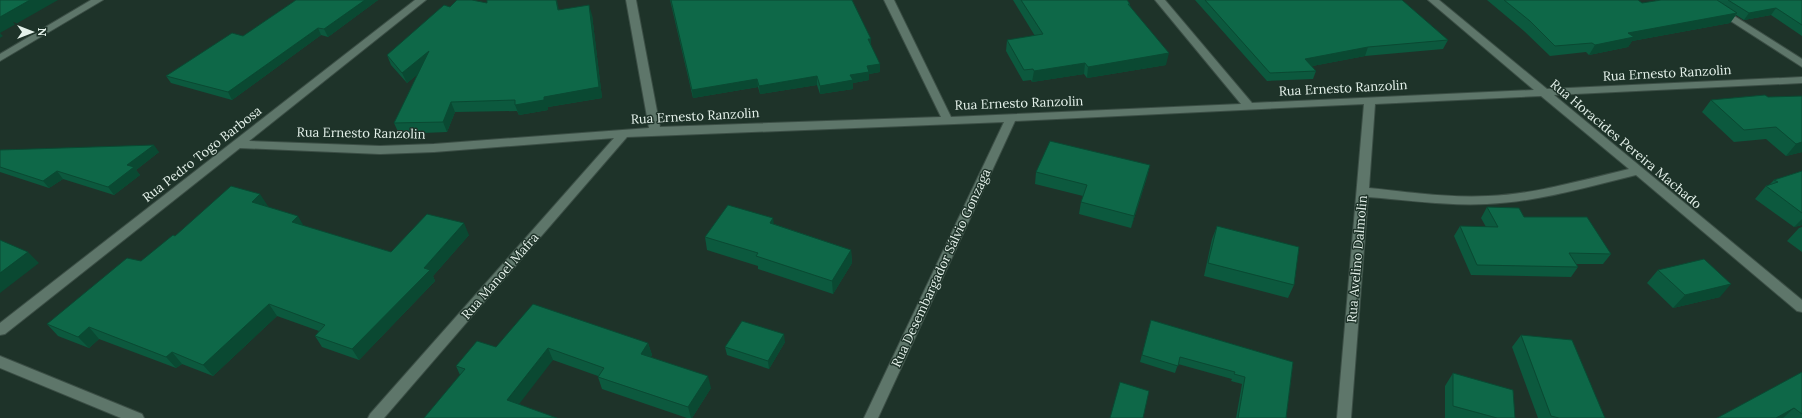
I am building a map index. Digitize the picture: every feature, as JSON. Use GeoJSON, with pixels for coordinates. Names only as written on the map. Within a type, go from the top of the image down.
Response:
{"type":"FeatureCollection","features":[{"type":"Feature","properties":{"kind":"street"},"geometry":{"type":"LineString","coordinates":[[0,58],[98,0]]}},
{"type":"Feature","properties":{"kind":"street","name":"Rua Pedro Togo Barbosa"},"geometry":{"type":"LineString","coordinates":[[0,330],[421,0]]}},
{"type":"Feature","properties":{"kind":"street"},"geometry":{"type":"LineString","coordinates":[[631,0],[655,131]]}},
{"type":"Feature","properties":{"kind":"street"},"geometry":{"type":"LineString","coordinates":[[889,0],[947,119]]}},
{"type":"Feature","properties":{"kind":"street"},"geometry":{"type":"LineString","coordinates":[[1160,0],[1250,107]]}},
{"type":"Feature","properties":{"kind":"street","name":"Rua Horacides Pereira Machado"},"geometry":{"type":"LineString","coordinates":[[1433,0],[1542,93],[1802,308]]}},
{"type":"Feature","properties":{"kind":"street"},"geometry":{"type":"LineString","coordinates":[[1703,0],[1802,64]]}},
{"type":"Feature","properties":{"kind":"street","name":"Rua Ernesto Ranzolin"},"geometry":{"type":"LineString","coordinates":[[238,144],[387,150],[434,148],[655,131],[947,119],[1011,118],[1802,80]]}},
{"type":"Feature","properties":{"kind":"street","name":"Rua Avelino Dalmolin"},"geometry":{"type":"LineString","coordinates":[[1344,418],[1370,101]]}},
{"type":"Feature","properties":{"kind":"street","name":"Rua Desembargador Sálvio Gonzaga"},"geometry":{"type":"LineString","coordinates":[[871,418],[1011,118]]}},
{"type":"Feature","properties":{"kind":"street","name":"Rua Manoel Mafra"},"geometry":{"type":"LineString","coordinates":[[375,418],[624,133]]}},
{"type":"Feature","properties":{"kind":"street"},"geometry":{"type":"LineString","coordinates":[[1362,192],[1455,200],[1488,200],[1534,194],[1636,171]]}},
{"type":"Feature","properties":{"kind":"street"},"geometry":{"type":"LineString","coordinates":[[0,362],[137,418]]}},
{"type":"Feature","properties":{"kind":"building"},"geometry":{"type":"Polygon","coordinates":[[[0,0],[30,0],[0,17],[0,0]]]}},
{"type":"Feature","properties":{"kind":"building"},"geometry":{"type":"Polygon","coordinates":[[[296,0],[365,0],[324,29],[318,28],[228,92],[166,76],[232,33],[243,36],[296,0]]]}},
{"type":"Feature","properties":{"kind":"building"},"geometry":{"type":"Polygon","coordinates":[[[457,0],[472,0],[487,3],[487,0],[556,0],[558,10],[589,5],[599,87],[544,97],[544,100],[515,105],[515,100],[451,102],[443,122],[394,123],[429,51],[402,73],[387,55],[444,5],[450,7],[457,0]]]}},
{"type":"Feature","properties":{"kind":"building"},"geometry":{"type":"Polygon","coordinates":[[[671,0],[852,0],[871,39],[868,39],[880,64],[867,66],[869,72],[850,75],[853,80],[820,86],[817,76],[759,86],[757,79],[692,90],[671,0]]]}},
{"type":"Feature","properties":{"kind":"building"},"geometry":{"type":"Polygon","coordinates":[[[1021,0],[1127,0],[1130,4],[1128,4],[1169,53],[1088,67],[1085,63],[1034,71],[1033,69],[1024,70],[1007,40],[1043,34],[1021,0]]]}},
{"type":"Feature","properties":{"kind":"building"},"geometry":{"type":"Polygon","coordinates":[[[1205,0],[1402,0],[1448,40],[1368,47],[1305,59],[1316,71],[1270,73],[1205,0]]]}},
{"type":"Feature","properties":{"kind":"building"},"geometry":{"type":"Polygon","coordinates":[[[1504,0],[1638,0],[1642,3],[1661,0],[1717,0],[1737,13],[1628,33],[1634,37],[1595,45],[1592,43],[1555,46],[1530,21],[1504,0]]]}},
{"type":"Feature","properties":{"kind":"building"},"geometry":{"type":"Polygon","coordinates":[[[1728,0],[1802,0],[1802,25],[1776,8],[1749,13],[1728,0]]]}},
{"type":"Feature","properties":{"kind":"building"},"geometry":{"type":"Polygon","coordinates":[[[1765,95],[1768,97],[1802,96],[1802,142],[1796,144],[1776,127],[1744,130],[1711,100],[1765,95]]]}},
{"type":"Feature","properties":{"kind":"building"},"geometry":{"type":"Polygon","coordinates":[[[1050,141],[1150,165],[1134,216],[1081,202],[1087,185],[1036,172],[1050,141]]]}},
{"type":"Feature","properties":{"kind":"building"},"geometry":{"type":"Polygon","coordinates":[[[154,145],[127,165],[134,167],[108,187],[57,171],[43,181],[0,167],[0,150],[154,145]]]}},
{"type":"Feature","properties":{"kind":"building"},"geometry":{"type":"Polygon","coordinates":[[[1802,171],[1802,213],[1766,186],[1778,182],[1774,180],[1802,171]]]}},
{"type":"Feature","properties":{"kind":"building"},"geometry":{"type":"Polygon","coordinates":[[[231,186],[260,194],[252,202],[298,216],[292,222],[391,252],[427,214],[464,223],[424,268],[430,270],[352,349],[315,336],[325,325],[269,304],[203,365],[172,352],[166,357],[89,327],[78,337],[47,324],[127,258],[141,261],[173,235],[175,236],[231,186]]]}},
{"type":"Feature","properties":{"kind":"building"},"geometry":{"type":"Polygon","coordinates":[[[728,205],[773,218],[770,223],[851,250],[832,281],[756,256],[758,253],[705,237],[728,205]]]}},
{"type":"Feature","properties":{"kind":"building"},"geometry":{"type":"Polygon","coordinates":[[[1487,207],[1519,208],[1524,217],[1587,217],[1611,254],[1569,253],[1578,267],[1477,265],[1460,226],[1498,227],[1487,207]]]}},
{"type":"Feature","properties":{"kind":"building"},"geometry":{"type":"Polygon","coordinates":[[[1217,226],[1299,247],[1294,285],[1208,263],[1217,226]]]}},
{"type":"Feature","properties":{"kind":"building"},"geometry":{"type":"Polygon","coordinates":[[[0,240],[28,252],[0,273],[0,240]]]}},
{"type":"Feature","properties":{"kind":"building"},"geometry":{"type":"Polygon","coordinates":[[[1704,259],[1731,284],[1685,295],[1658,270],[1704,259]]]}},
{"type":"Feature","properties":{"kind":"building"},"geometry":{"type":"Polygon","coordinates":[[[533,304],[648,343],[641,354],[708,376],[688,407],[598,377],[604,368],[548,348],[507,400],[557,418],[424,418],[465,369],[456,366],[477,341],[496,347],[533,304]]]}},
{"type":"Feature","properties":{"kind":"building"},"geometry":{"type":"Polygon","coordinates":[[[1151,320],[1293,362],[1286,418],[1238,418],[1245,377],[1234,374],[1235,372],[1180,357],[1178,366],[1142,355],[1151,320]]]}},
{"type":"Feature","properties":{"kind":"building"},"geometry":{"type":"Polygon","coordinates":[[[742,321],[784,334],[768,361],[725,347],[742,321]]]}},
{"type":"Feature","properties":{"kind":"building"},"geometry":{"type":"Polygon","coordinates":[[[1521,335],[1572,340],[1605,418],[1559,418],[1551,416],[1521,335]]]}},
{"type":"Feature","properties":{"kind":"building"},"geometry":{"type":"Polygon","coordinates":[[[1802,372],[1802,414],[1794,408],[1776,418],[1717,418],[1802,372]]]}},
{"type":"Feature","properties":{"kind":"building"},"geometry":{"type":"Polygon","coordinates":[[[1453,373],[1513,390],[1515,418],[1497,418],[1453,406],[1453,373]]]}},
{"type":"Feature","properties":{"kind":"building"},"geometry":{"type":"Polygon","coordinates":[[[1120,382],[1149,391],[1143,418],[1110,418],[1120,382]]]}}]}
